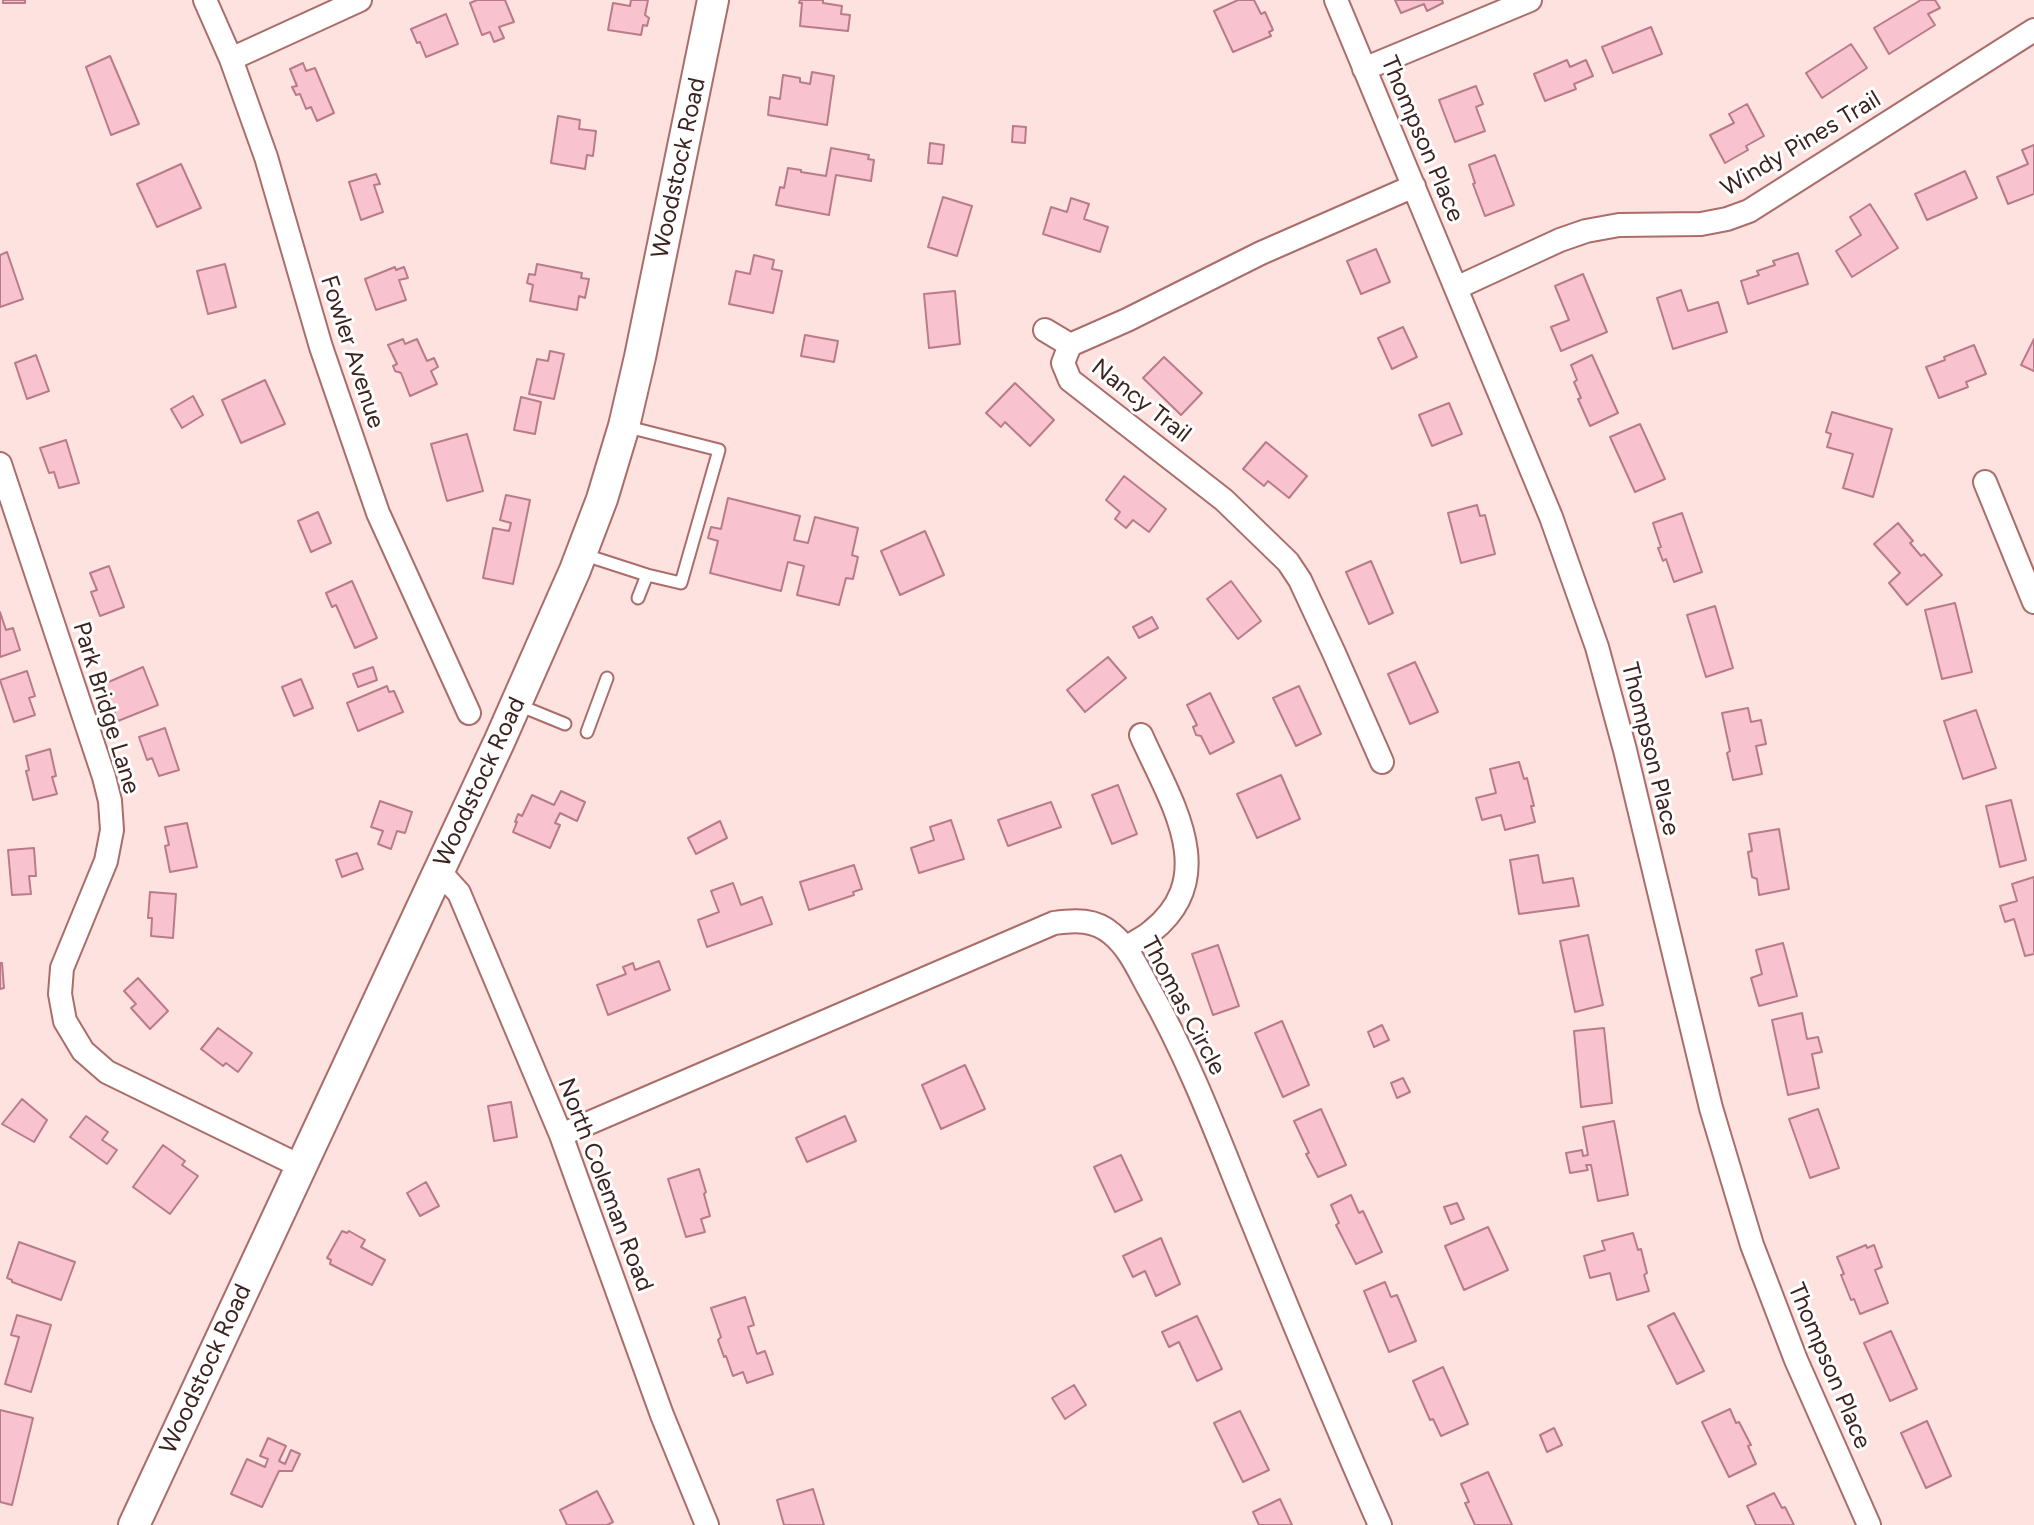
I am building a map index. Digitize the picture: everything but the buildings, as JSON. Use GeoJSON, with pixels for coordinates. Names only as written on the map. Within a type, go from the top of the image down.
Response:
{"type":"FeatureCollection","features":[{"type":"Feature","properties":{"kind":"street","name":"Fowler Avenue"},"geometry":{"type":"LineString","coordinates":[[205,0],[231,59],[266,157],[321,347],[378,513],[469,713]]}},
{"type":"Feature","properties":{"kind":"street"},"geometry":{"type":"LineString","coordinates":[[231,59],[360,0]]}},
{"type":"Feature","properties":{"kind":"street","name":"Woodstock Road"},"geometry":{"type":"LineString","coordinates":[[134,1525],[516,704],[602,499],[640,357],[713,0]]}},
{"type":"Feature","properties":{"kind":"street","name":"Thompson Place"},"geometry":{"type":"LineString","coordinates":[[1336,0],[1551,517],[1597,647],[1625,750],[1711,1108],[1752,1245],[1796,1360],[1869,1525]]}},
{"type":"Feature","properties":{"kind":"street"},"geometry":{"type":"LineString","coordinates":[[1364,69],[1530,0]]}},
{"type":"Feature","properties":{"kind":"street","name":"Windy Pines Trail"},"geometry":{"type":"LineString","coordinates":[[1456,288],[1586,231],[1619,225],[1701,224],[1749,211],[2027,34]]}},
{"type":"Feature","properties":{"kind":"street","name":"Nancy Trail"},"geometry":{"type":"LineString","coordinates":[[1382,762],[1300,580],[1288,562],[1224,500],[1070,380],[1063,363],[1070,345],[1261,253],[1414,186]]}},
{"type":"Feature","properties":{"kind":"street"},"geometry":{"type":"LineString","coordinates":[[1045,330],[1070,345]]}},
{"type":"Feature","properties":{"kind":"street","name":"Park Bridge Lane"},"geometry":{"type":"LineString","coordinates":[[0,464],[110,801],[112,830],[106,861],[62,968],[60,994],[65,1021],[83,1051],[107,1072],[300,1166]]}},
{"type":"Feature","properties":{"kind":"street"},"geometry":{"type":"LineString","coordinates":[[1985,482],[2034,602]]}},
{"type":"Feature","properties":{"kind":"street"},"geometry":{"type":"LineString","coordinates":[[1126,948],[1151,932],[1168,916],[1181,895],[1188,866],[1182,827],[1141,735]]}},
{"type":"Feature","properties":{"kind":"street","name":"North Coleman Road"},"geometry":{"type":"LineString","coordinates":[[439,871],[459,893],[561,1135],[662,1415],[707,1525]]}},
{"type":"Feature","properties":{"kind":"street","name":"Thomas Circle"},"geometry":{"type":"LineString","coordinates":[[561,1135],[1054,923],[1074,920],[1110,931],[1126,948],[1166,1018],[1192,1074],[1315,1378],[1380,1525]]}},
{"type":"Feature","properties":{"kind":"lane"},"geometry":{"type":"LineString","coordinates":[[581,554],[681,583],[719,450],[624,426]]}},
{"type":"Feature","properties":{"kind":"lane"},"geometry":{"type":"LineString","coordinates":[[638,598],[647,575]]}},
{"type":"Feature","properties":{"kind":"lane"},"geometry":{"type":"LineString","coordinates":[[587,732],[607,678]]}},
{"type":"Feature","properties":{"kind":"lane"},"geometry":{"type":"LineString","coordinates":[[516,704],[565,724]]}}]}
